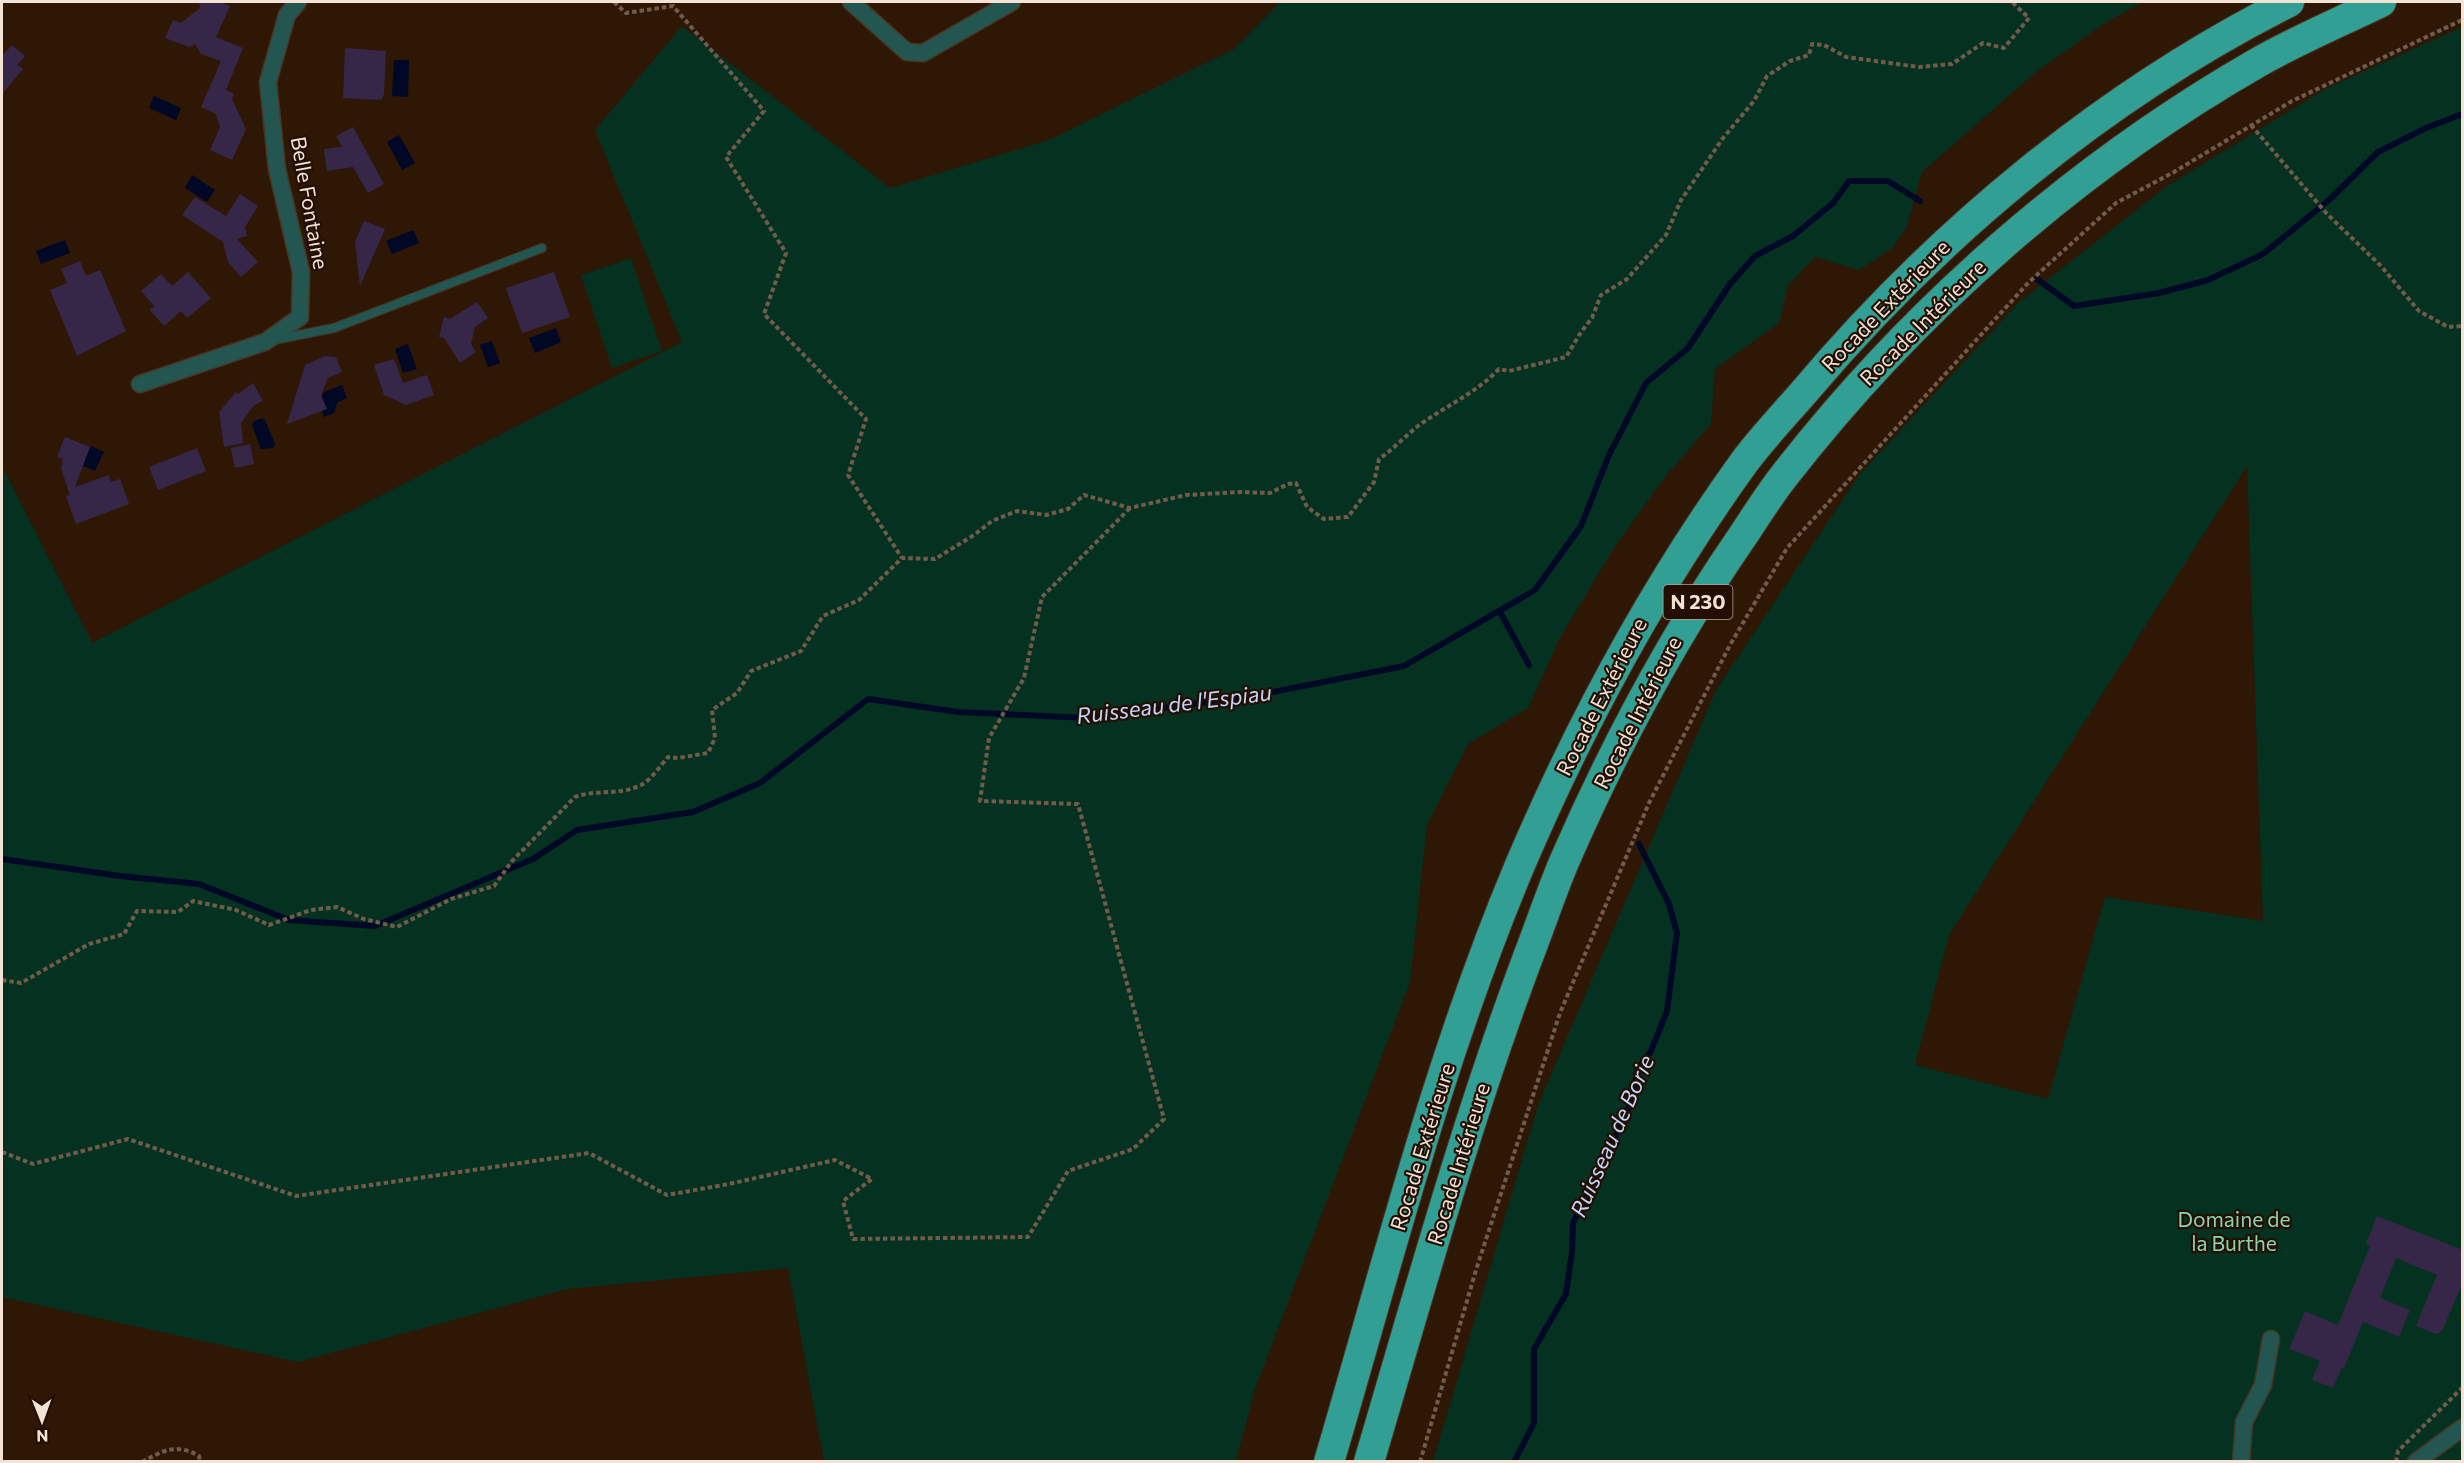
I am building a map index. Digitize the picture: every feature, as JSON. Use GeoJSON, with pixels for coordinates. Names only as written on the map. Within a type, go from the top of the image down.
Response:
{"type":"FeatureCollection","features":[{"type":"Feature","properties":{"kind":"highway","name":"Rocade Extérieure"},"geometry":{"type":"LineString","coordinates":[[1329,1461],[1419,1156],[1467,1005],[1524,856],[1590,712],[1647,608],[1747,459],[1851,336],[1950,239],[2045,157],[2142,87],[2260,16],[2289,2]]}},
{"type":"Feature","properties":{"kind":"highway","name":"Rocade Intérieure"},"geometry":{"type":"LineString","coordinates":[[1369,1461],[1457,1164],[1507,1013],[1563,865],[1622,736],[1666,654],[1700,598],[1776,486],[1873,370],[1981,264],[2067,192],[2167,119],[2250,68],[2381,2]]}},
{"type":"Feature","properties":{"kind":"street","name":"Belle Fontaine"},"geometry":{"type":"LineString","coordinates":[[140,384],[265,342],[300,317],[301,272],[277,169],[268,82],[287,15],[298,2]]}},
{"type":"Feature","properties":{"kind":"street"},"geometry":{"type":"LineString","coordinates":[[851,2],[907,52],[923,53],[1012,2]]}},
{"type":"Feature","properties":{"kind":"street"},"geometry":{"type":"LineString","coordinates":[[2241,1461],[2244,1422],[2263,1384],[2271,1339]]}},
{"type":"Feature","properties":{"kind":"street"},"geometry":{"type":"LineString","coordinates":[[2416,1461],[2463,1428]]}},
{"type":"Feature","properties":{"kind":"lane"},"geometry":{"type":"LineString","coordinates":[[265,342],[334,328],[542,248]]}},
{"type":"Feature","properties":{"kind":"path"},"geometry":{"type":"LineString","coordinates":[[614,2],[626,13],[673,6],[764,111],[726,157],[786,253],[764,314],[866,419],[848,475],[902,558]]}},
{"type":"Feature","properties":{"kind":"path"},"geometry":{"type":"LineString","coordinates":[[2,980],[21,983],[89,944],[124,934],[137,911],[178,912],[193,901],[236,910],[269,925],[311,910],[337,907],[364,920],[398,927],[451,899],[494,886],[512,861],[575,797],[587,793],[619,792],[642,785],[668,757],[708,753],[715,738],[712,710],[737,693],[751,671],[801,651],[823,616],[859,600],[902,558],[934,559],[974,535],[992,521],[1017,511],[1046,515],[1068,509],[1084,495],[1130,508],[1186,495],[1270,493],[1288,484],[1296,483],[1307,507],[1324,519],[1347,517],[1374,482],[1379,459],[1421,424],[1486,383],[1499,369],[1509,371],[1566,357],[1592,318],[1601,295],[1627,279],[1666,235],[1681,200],[1723,138],[1754,101],[1767,76],[1790,61],[1809,55],[1812,44],[1824,45],[1846,57],[1919,67],[1952,64],[1983,43],[2004,48],[2029,18],[2012,2]]}},
{"type":"Feature","properties":{"kind":"path"},"geometry":{"type":"LineString","coordinates":[[1420,1461],[1476,1270],[1560,1013],[1649,803],[1730,645],[1786,548],[2029,282],[2116,202],[2174,172],[2292,101],[2463,20]]}},
{"type":"Feature","properties":{"kind":"path"},"geometry":{"type":"LineString","coordinates":[[2251,125],[2327,214],[2380,265],[2419,311],[2448,327],[2463,326]]}},
{"type":"Feature","properties":{"kind":"path"},"geometry":{"type":"LineString","coordinates":[[2,1152],[33,1164],[129,1139],[296,1196],[589,1153],[667,1195],[729,1185],[835,1160],[872,1179],[843,1201],[853,1239],[1028,1237],[1068,1171],[1133,1149],[1164,1119],[1078,804],[980,801],[988,738],[1024,678],[1042,597],[1130,508]]}},
{"type":"Feature","properties":{"kind":"path"},"geometry":{"type":"LineString","coordinates":[[2396,1461],[2398,1451],[2463,1388]]}},
{"type":"Feature","properties":{"kind":"path"},"geometry":{"type":"LineString","coordinates":[[142,1461],[166,1449],[187,1449],[199,1456],[201,1461]]}},
{"type":"Feature","properties":{"kind":"green space"},"geometry":{"type":"Polygon","coordinates":[[[1280,2],[2143,2],[2105,23],[2037,71],[1922,172],[1906,229],[1890,250],[1859,270],[1815,257],[1788,286],[1779,323],[1715,369],[1711,424],[1664,478],[1612,551],[1560,638],[1528,708],[1468,744],[1427,825],[1410,982],[1255,1389],[1236,1461],[824,1461],[788,1268],[567,1289],[298,1362],[2,1297],[2,466],[92,643],[682,342],[595,130],[682,26],[890,188],[1049,140],[1234,49],[1280,2]]]}},
{"type":"Feature","properties":{"kind":"green space","name":"Domaine de la Burthe"},"geometry":{"type":"Polygon","coordinates":[[[2462,27],[2462,1461],[1433,1462],[1538,1105],[1716,690],[1859,475],[2018,303],[2167,186],[2325,89],[2462,27]],[[2247,466],[1949,935],[1915,1065],[2048,1099],[2105,897],[2263,921],[2247,466]]]}},
{"type":"Feature","properties":{"kind":"green space"},"geometry":{"type":"Polygon","coordinates":[[[631,258],[662,351],[612,368],[581,275],[631,258]]]}},
{"type":"Feature","properties":{"kind":"water"},"geometry":{"type":"Polygon","coordinates":[[[394,60],[409,60],[408,97],[392,96],[394,60]]]}},
{"type":"Feature","properties":{"kind":"water"},"geometry":{"type":"Polygon","coordinates":[[[154,96],[181,108],[176,120],[149,108],[154,96]]]}},
{"type":"Feature","properties":{"kind":"water"},"geometry":{"type":"Polygon","coordinates":[[[399,135],[415,163],[402,170],[387,142],[399,135]]]}},
{"type":"Feature","properties":{"kind":"water"},"geometry":{"type":"Polygon","coordinates":[[[192,175],[215,190],[207,202],[185,188],[192,175]]]}},
{"type":"Feature","properties":{"kind":"water"},"geometry":{"type":"Polygon","coordinates":[[[413,230],[419,243],[392,254],[386,241],[413,230]]]}},
{"type":"Feature","properties":{"kind":"water"},"geometry":{"type":"Polygon","coordinates":[[[65,240],[70,253],[41,264],[36,251],[65,240]]]}},
{"type":"Feature","properties":{"kind":"water"},"geometry":{"type":"Polygon","coordinates":[[[556,328],[561,342],[535,353],[529,338],[556,328]]]}},
{"type":"Feature","properties":{"kind":"water"},"geometry":{"type":"Polygon","coordinates":[[[492,341],[500,363],[488,367],[480,345],[492,341]]]}},
{"type":"Feature","properties":{"kind":"water"},"geometry":{"type":"Polygon","coordinates":[[[408,344],[417,369],[403,373],[395,349],[408,344]]]}},
{"type":"Feature","properties":{"kind":"water"},"geometry":{"type":"Polygon","coordinates":[[[342,385],[347,398],[337,403],[334,413],[324,417],[319,403],[324,392],[342,385]]]}},
{"type":"Feature","properties":{"kind":"water"},"geometry":{"type":"Polygon","coordinates":[[[262,418],[275,444],[273,448],[261,449],[252,425],[254,421],[262,418]]]}},
{"type":"Feature","properties":{"kind":"water"},"geometry":{"type":"Polygon","coordinates":[[[91,446],[104,452],[95,471],[81,465],[91,446]]]}},
{"type":"Feature","properties":{"kind":"building"},"geometry":{"type":"Polygon","coordinates":[[[199,2],[220,2],[230,6],[216,37],[243,48],[226,90],[234,94],[232,99],[246,129],[232,160],[210,150],[220,127],[216,114],[201,107],[221,61],[201,54],[195,44],[189,47],[165,38],[173,20],[181,23],[200,8],[199,2]]]}},
{"type":"Feature","properties":{"kind":"building"},"geometry":{"type":"Polygon","coordinates":[[[12,45],[25,56],[17,65],[23,69],[2,94],[2,51],[4,54],[12,45]]]}},
{"type":"Feature","properties":{"kind":"building"},"geometry":{"type":"Polygon","coordinates":[[[345,48],[386,51],[384,94],[381,100],[343,98],[345,48]]]}},
{"type":"Feature","properties":{"kind":"building"},"geometry":{"type":"Polygon","coordinates":[[[353,127],[384,184],[368,193],[353,167],[327,171],[324,149],[342,147],[336,136],[353,127]]]}},
{"type":"Feature","properties":{"kind":"building"},"geometry":{"type":"Polygon","coordinates":[[[240,194],[258,206],[245,227],[247,236],[237,239],[258,262],[241,277],[228,262],[223,242],[182,215],[195,197],[226,216],[240,194]]]}},
{"type":"Feature","properties":{"kind":"building"},"geometry":{"type":"Polygon","coordinates":[[[364,221],[385,229],[360,286],[355,242],[364,221]]]}},
{"type":"Feature","properties":{"kind":"building"},"geometry":{"type":"Polygon","coordinates":[[[80,261],[86,276],[100,270],[126,331],[77,356],[50,290],[67,283],[61,269],[80,261]]]}},
{"type":"Feature","properties":{"kind":"building"},"geometry":{"type":"Polygon","coordinates":[[[188,272],[211,298],[187,318],[181,311],[164,326],[149,309],[155,307],[141,291],[161,274],[172,286],[188,272]]]}},
{"type":"Feature","properties":{"kind":"building"},"geometry":{"type":"Polygon","coordinates":[[[554,272],[570,317],[522,333],[506,288],[554,272]]]}},
{"type":"Feature","properties":{"kind":"building"},"geometry":{"type":"Polygon","coordinates":[[[477,302],[488,318],[475,327],[471,344],[476,352],[460,363],[444,338],[439,337],[444,317],[450,319],[477,302]]]}},
{"type":"Feature","properties":{"kind":"building"},"geometry":{"type":"Polygon","coordinates":[[[325,356],[336,357],[342,372],[328,378],[321,395],[327,409],[287,424],[305,365],[325,356]]]}},
{"type":"Feature","properties":{"kind":"building"},"geometry":{"type":"Polygon","coordinates":[[[394,359],[403,383],[427,375],[434,395],[406,405],[384,395],[374,365],[394,359]]]}},
{"type":"Feature","properties":{"kind":"building"},"geometry":{"type":"Polygon","coordinates":[[[253,383],[263,401],[254,405],[241,423],[243,443],[224,447],[219,412],[236,392],[238,394],[253,383]]]}},
{"type":"Feature","properties":{"kind":"building"},"geometry":{"type":"Polygon","coordinates":[[[65,437],[90,447],[75,487],[109,475],[111,482],[120,479],[129,504],[76,524],[66,496],[70,495],[61,468],[63,459],[57,457],[65,437]]]}},
{"type":"Feature","properties":{"kind":"building"},"geometry":{"type":"Polygon","coordinates":[[[250,444],[254,464],[235,468],[231,448],[250,444]]]}},
{"type":"Feature","properties":{"kind":"building"},"geometry":{"type":"Polygon","coordinates":[[[197,448],[206,471],[158,490],[149,467],[197,448]]]}},
{"type":"Feature","properties":{"kind":"building"},"geometry":{"type":"Polygon","coordinates":[[[2377,1216],[2463,1250],[2463,1282],[2442,1331],[2436,1334],[2416,1326],[2437,1275],[2396,1258],[2380,1298],[2410,1310],[2399,1337],[2363,1322],[2333,1388],[2312,1380],[2320,1361],[2289,1349],[2305,1311],[2338,1325],[2370,1246],[2366,1244],[2377,1216]]]}},
{"type":"Feature","properties":{"kind":"waterway"},"geometry":{"type":"LineString","coordinates":[[2037,279],[2074,306],[2159,293],[2208,280],[2263,254],[2329,200],[2378,152],[2426,128],[2462,114]]}},
{"type":"Feature","properties":{"kind":"waterway","name":"Ruisseau de l'Espiau"},"geometry":{"type":"LineString","coordinates":[[2,859],[120,876],[199,884],[289,920],[375,926],[533,859],[577,830],[693,812],[760,783],[868,699],[958,712],[1089,718],[1252,696],[1404,666],[1535,590],[1581,526],[1609,455],[1646,383],[1688,348],[1730,284],[1755,256],[1793,236],[1833,203],[1849,181],[1888,181],[1920,201]]}},
{"type":"Feature","properties":{"kind":"waterway","name":"Ruisseau de Borie"},"geometry":{"type":"LineString","coordinates":[[1500,612],[1529,665]]}},
{"type":"Feature","properties":{"kind":"waterway","name":"Ruisseau de Borie"},"geometry":{"type":"LineString","coordinates":[[1514,1462],[1534,1423],[1534,1349],[1566,1294],[1572,1252],[1573,1223],[1632,1100],[1637,1071],[1651,1051],[1667,1011],[1677,933],[1669,904],[1639,844]]}}]}
